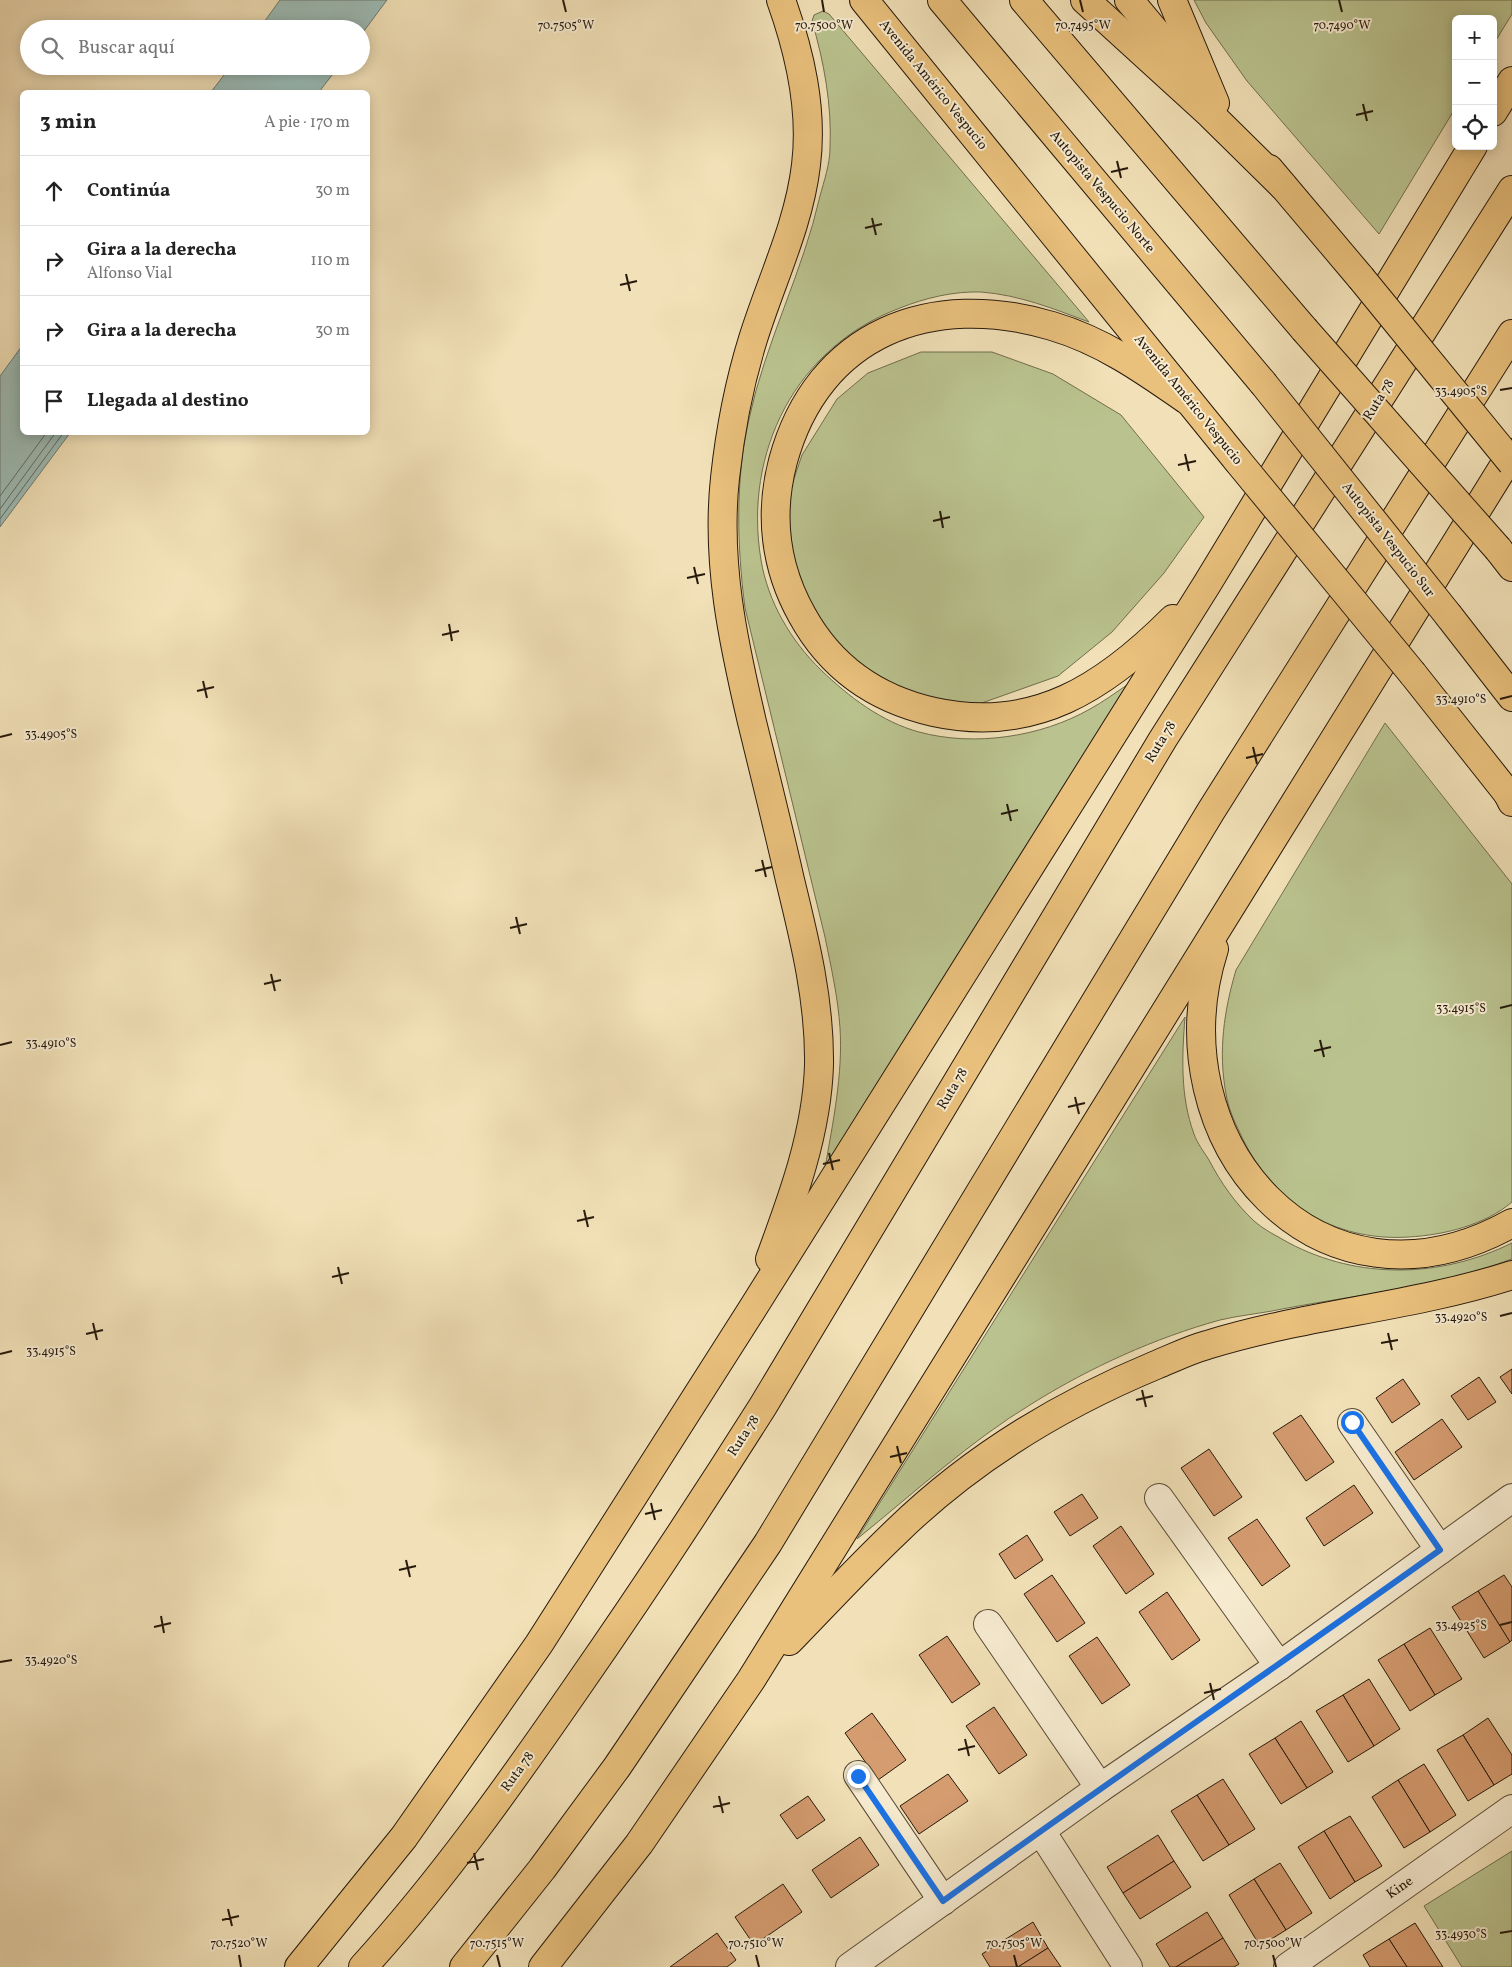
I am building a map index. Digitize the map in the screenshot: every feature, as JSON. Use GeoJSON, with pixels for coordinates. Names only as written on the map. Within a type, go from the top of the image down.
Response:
{"type":"FeatureCollection","features":[{"type":"Feature","properties":{"kind":"main road"},"geometry":{"type":"LineString","coordinates":[[751,1311],[797,1180],[814,1114],[819,1064],[816,1008],[810,964],[735,645],[728,610],[723,566],[725,479],[736,409],[753,339],[795,217],[806,165],[808,115],[794,39],[781,0]]}},
{"type":"Feature","properties":{"kind":"main road","name":"Avenida Américo Vespucio"},"geometry":{"type":"LineString","coordinates":[[864,0],[1187,400],[1413,674],[1511,798]]}},
{"type":"Feature","properties":{"kind":"main road","name":"Autopista Vespucio Norte"},"geometry":{"type":"LineString","coordinates":[[942,0],[1263,383]]}},
{"type":"Feature","properties":{"kind":"main road"},"geometry":{"type":"LineString","coordinates":[[1024,0],[1105,98],[1304,329],[1505,558]]}},
{"type":"Feature","properties":{"kind":"main road"},"geometry":{"type":"LineString","coordinates":[[1085,0],[1210,114],[1283,186]]}},
{"type":"Feature","properties":{"kind":"main road"},"geometry":{"type":"LineString","coordinates":[[1129,0],[1512,463]]}},
{"type":"Feature","properties":{"kind":"main road"},"geometry":{"type":"LineString","coordinates":[[1172,0],[1215,103]]}},
{"type":"Feature","properties":{"kind":"main road"},"geometry":{"type":"LineString","coordinates":[[1497,105],[1512,81]]}},
{"type":"Feature","properties":{"kind":"main road"},"geometry":{"type":"LineString","coordinates":[[300,1967],[404,1837],[539,1644],[751,1311],[1207,584],[1470,150]]}},
{"type":"Feature","properties":{"kind":"main road","name":"Ruta 78"},"geometry":{"type":"LineString","coordinates":[[363,1967],[434,1882],[502,1793],[577,1687],[710,1489],[763,1406],[1163,739],[1512,190]]}},
{"type":"Feature","properties":{"kind":"main road"},"geometry":{"type":"LineString","coordinates":[[1187,400],[1117,353],[1055,326],[986,313],[953,313],[915,320],[861,345],[820,383],[801,414],[786,449],[776,490],[775,532],[782,571],[797,608],[816,638],[842,667],[857,680],[889,699],[922,709],[972,718],[994,718],[1036,711],[1059,704],[1082,692],[1123,665],[1145,646],[1207,584]]}},
{"type":"Feature","properties":{"kind":"main road"},"geometry":{"type":"LineString","coordinates":[[464,1967],[542,1869],[617,1768],[774,1535],[1211,811],[1512,334]]}},
{"type":"Feature","properties":{"kind":"main road","name":"Autopista Vespucio Sur"},"geometry":{"type":"LineString","coordinates":[[1263,383],[1512,697]]}},
{"type":"Feature","properties":{"kind":"main road"},"geometry":{"type":"LineString","coordinates":[[543,1967],[639,1844],[751,1680],[1512,453]]}},
{"type":"Feature","properties":{"kind":"main road"},"geometry":{"type":"LineString","coordinates":[[1224,920],[1210,961],[1205,988],[1203,1061],[1207,1085],[1222,1132],[1230,1148],[1258,1188],[1279,1209],[1309,1231],[1327,1241],[1367,1252],[1411,1254],[1452,1248],[1473,1241],[1512,1223]]}},
{"type":"Feature","properties":{"kind":"main road"},"geometry":{"type":"LineString","coordinates":[[751,1680],[898,1530],[938,1495],[1013,1440],[1107,1386],[1204,1346],[1254,1332],[1453,1292],[1512,1275]]}},
{"type":"Feature","properties":{"kind":"street"},"geometry":{"type":"LineString","coordinates":[[1352,1422],[1440,1550]]}},
{"type":"Feature","properties":{"kind":"street"},"geometry":{"type":"LineString","coordinates":[[1159,1498],[1279,1666]]}},
{"type":"Feature","properties":{"kind":"street"},"geometry":{"type":"LineString","coordinates":[[850,1967],[1100,1788],[1279,1666],[1512,1498]]}},
{"type":"Feature","properties":{"kind":"street"},"geometry":{"type":"LineString","coordinates":[[988,1624],[1100,1788]]}},
{"type":"Feature","properties":{"kind":"street"},"geometry":{"type":"LineString","coordinates":[[858,1776],[943,1901]]}},
{"type":"Feature","properties":{"kind":"street","name":"Kine"},"geometry":{"type":"LineString","coordinates":[[1288,1967],[1512,1809]]}},
{"type":"Feature","properties":{"kind":"street"},"geometry":{"type":"LineString","coordinates":[[1040,1831],[1128,1967]]}},
{"type":"Feature","properties":{"kind":"green space"},"geometry":{"type":"Polygon","coordinates":[[[1194,0],[1512,0],[1512,14],[1497,38],[1497,15],[1452,15],[1452,114],[1379,234],[1247,81],[1206,23],[1194,0]]]}},
{"type":"Feature","properties":{"kind":"green space"},"geometry":{"type":"Polygon","coordinates":[[[823,11],[829,14],[1089,322],[1036,303],[1009,296],[981,292],[950,294],[929,298],[900,308],[863,326],[832,349],[806,376],[785,408],[770,443],[760,481],[758,520],[761,560],[764,576],[775,606],[791,634],[810,659],[832,680],[855,699],[879,715],[905,728],[919,732],[962,739],[1007,737],[1029,733],[1071,719],[1127,685],[825,1168],[837,1098],[840,1063],[841,1045],[838,1005],[825,937],[745,608],[739,537],[741,466],[749,419],[764,363],[813,224],[830,154],[828,100],[820,52],[812,21],[814,15],[823,11]]]}},
{"type":"Feature","properties":{"kind":"green space"},"geometry":{"type":"Polygon","coordinates":[[[921,352],[992,352],[1053,374],[1121,415],[1204,517],[1164,573],[1112,632],[1058,676],[979,704],[905,702],[854,673],[787,564],[786,502],[802,455],[837,399],[868,373],[921,352]]]}},
{"type":"Feature","properties":{"kind":"green space"},"geometry":{"type":"Polygon","coordinates":[[[1385,723],[1512,884],[1512,1202],[1477,1223],[1436,1234],[1409,1237],[1381,1237],[1355,1233],[1330,1224],[1308,1213],[1287,1198],[1269,1179],[1253,1157],[1238,1128],[1227,1099],[1222,1062],[1225,1016],[1236,970],[1385,723]]]}},
{"type":"Feature","properties":{"kind":"green space"},"geometry":{"type":"Polygon","coordinates":[[[1185,1017],[1183,1046],[1184,1091],[1189,1120],[1194,1134],[1218,1177],[1229,1192],[1247,1214],[1266,1230],[1316,1255],[1343,1264],[1372,1268],[1400,1270],[1429,1268],[1457,1263],[1485,1255],[1512,1243],[1512,1259],[1483,1269],[1423,1284],[1220,1320],[1172,1335],[1124,1355],[1078,1377],[1010,1418],[943,1468],[857,1539],[1185,1017]]]}},
{"type":"Feature","properties":{"kind":"green space"},"geometry":{"type":"Polygon","coordinates":[[[1512,1851],[1512,1967],[1462,1967],[1424,1906],[1512,1851]]]}},
{"type":"Feature","properties":{"kind":"water"},"geometry":{"type":"Polygon","coordinates":[[[280,0],[387,0],[370,23],[370,20],[266,20],[280,0]]]}},
{"type":"Feature","properties":{"kind":"water"},"geometry":{"type":"Polygon","coordinates":[[[224,75],[332,75],[321,90],[213,90],[224,75]]]}},
{"type":"Feature","properties":{"kind":"water"},"geometry":{"type":"Polygon","coordinates":[[[20,349],[20,435],[69,435],[0,527],[0,376],[20,349]]]}},
{"type":"Feature","properties":{"kind":"building"},"geometry":{"type":"Polygon","coordinates":[[[1512,1369],[1512,1394],[1500,1377],[1512,1369]]]}},
{"type":"Feature","properties":{"kind":"building"},"geometry":{"type":"Polygon","coordinates":[[[1479,1377],[1496,1402],[1468,1420],[1451,1396],[1479,1377]]]}},
{"type":"Feature","properties":{"kind":"building"},"geometry":{"type":"Polygon","coordinates":[[[1403,1379],[1420,1404],[1392,1423],[1376,1398],[1403,1379]]]}},
{"type":"Feature","properties":{"kind":"building"},"geometry":{"type":"Polygon","coordinates":[[[1301,1415],[1334,1462],[1306,1481],[1273,1433],[1301,1415]]]}},
{"type":"Feature","properties":{"kind":"building"},"geometry":{"type":"Polygon","coordinates":[[[1442,1419],[1462,1447],[1414,1480],[1395,1452],[1442,1419]]]}},
{"type":"Feature","properties":{"kind":"building"},"geometry":{"type":"Polygon","coordinates":[[[1209,1449],[1242,1497],[1214,1516],[1181,1468],[1209,1449]]]}},
{"type":"Feature","properties":{"kind":"building"},"geometry":{"type":"Polygon","coordinates":[[[1354,1485],[1373,1513],[1324,1546],[1306,1518],[1354,1485]]]}},
{"type":"Feature","properties":{"kind":"building"},"geometry":{"type":"Polygon","coordinates":[[[1082,1494],[1098,1518],[1070,1536],[1054,1512],[1082,1494]]]}},
{"type":"Feature","properties":{"kind":"building"},"geometry":{"type":"Polygon","coordinates":[[[1257,1519],[1290,1566],[1262,1586],[1228,1538],[1257,1519]]]}},
{"type":"Feature","properties":{"kind":"building"},"geometry":{"type":"Polygon","coordinates":[[[1121,1526],[1154,1574],[1126,1594],[1093,1546],[1121,1526]]]}},
{"type":"Feature","properties":{"kind":"building"},"geometry":{"type":"Polygon","coordinates":[[[1027,1535],[1043,1560],[1015,1579],[999,1554],[1027,1535]]]}},
{"type":"Feature","properties":{"kind":"building"},"geometry":{"type":"Polygon","coordinates":[[[1052,1575],[1085,1623],[1057,1642],[1024,1594],[1052,1575]]]}},
{"type":"Feature","properties":{"kind":"building"},"geometry":{"type":"Polygon","coordinates":[[[1504,1575],[1512,1587],[1512,1640],[1510,1642],[1478,1591],[1504,1575]]]}},
{"type":"Feature","properties":{"kind":"building"},"geometry":{"type":"Polygon","coordinates":[[[1478,1591],[1510,1642],[1484,1658],[1452,1607],[1478,1591]]]}},
{"type":"Feature","properties":{"kind":"building"},"geometry":{"type":"Polygon","coordinates":[[[1167,1592],[1200,1640],[1172,1660],[1139,1612],[1167,1592]]]}},
{"type":"Feature","properties":{"kind":"building"},"geometry":{"type":"Polygon","coordinates":[[[1430,1628],[1462,1679],[1435,1695],[1404,1644],[1430,1628]]]}},
{"type":"Feature","properties":{"kind":"building"},"geometry":{"type":"Polygon","coordinates":[[[947,1636],[980,1684],[952,1703],[919,1655],[947,1636]]]}},
{"type":"Feature","properties":{"kind":"building"},"geometry":{"type":"Polygon","coordinates":[[[1097,1637],[1130,1685],[1102,1704],[1069,1656],[1097,1637]]]}},
{"type":"Feature","properties":{"kind":"building"},"geometry":{"type":"Polygon","coordinates":[[[1404,1644],[1435,1695],[1410,1711],[1378,1660],[1404,1644]]]}},
{"type":"Feature","properties":{"kind":"building"},"geometry":{"type":"Polygon","coordinates":[[[1369,1679],[1400,1729],[1374,1746],[1343,1695],[1369,1679]]]}},
{"type":"Feature","properties":{"kind":"building"},"geometry":{"type":"Polygon","coordinates":[[[1343,1695],[1374,1746],[1348,1762],[1316,1711],[1343,1695]]]}},
{"type":"Feature","properties":{"kind":"building"},"geometry":{"type":"Polygon","coordinates":[[[994,1707],[1027,1755],[999,1774],[966,1726],[994,1707]]]}},
{"type":"Feature","properties":{"kind":"building"},"geometry":{"type":"Polygon","coordinates":[[[872,1713],[906,1760],[878,1780],[845,1733],[872,1713]]]}},
{"type":"Feature","properties":{"kind":"building"},"geometry":{"type":"Polygon","coordinates":[[[1488,1718],[1512,1755],[1512,1774],[1494,1785],[1463,1735],[1488,1718]]]}},
{"type":"Feature","properties":{"kind":"building"},"geometry":{"type":"Polygon","coordinates":[[[1301,1721],[1333,1772],[1307,1788],[1275,1738],[1301,1721]]]}},
{"type":"Feature","properties":{"kind":"building"},"geometry":{"type":"Polygon","coordinates":[[[1463,1735],[1494,1785],[1468,1801],[1437,1750],[1463,1735]]]}},
{"type":"Feature","properties":{"kind":"building"},"geometry":{"type":"Polygon","coordinates":[[[1275,1738],[1307,1788],[1281,1804],[1249,1754],[1275,1738]]]}},
{"type":"Feature","properties":{"kind":"building"},"geometry":{"type":"Polygon","coordinates":[[[1424,1764],[1456,1815],[1430,1832],[1398,1780],[1424,1764]]]}},
{"type":"Feature","properties":{"kind":"building"},"geometry":{"type":"Polygon","coordinates":[[[948,1774],[968,1801],[919,1834],[900,1806],[948,1774]]]}},
{"type":"Feature","properties":{"kind":"building"},"geometry":{"type":"Polygon","coordinates":[[[1223,1779],[1255,1829],[1229,1845],[1197,1795],[1223,1779]]]}},
{"type":"Feature","properties":{"kind":"building"},"geometry":{"type":"Polygon","coordinates":[[[1398,1780],[1430,1832],[1404,1848],[1372,1797],[1398,1780]]]}},
{"type":"Feature","properties":{"kind":"building"},"geometry":{"type":"Polygon","coordinates":[[[1197,1795],[1229,1845],[1203,1861],[1171,1811],[1197,1795]]]}},
{"type":"Feature","properties":{"kind":"building"},"geometry":{"type":"Polygon","coordinates":[[[808,1796],[825,1820],[797,1839],[780,1815],[808,1796]]]}},
{"type":"Feature","properties":{"kind":"building"},"geometry":{"type":"Polygon","coordinates":[[[1350,1816],[1382,1866],[1355,1882],[1324,1831],[1350,1816]]]}},
{"type":"Feature","properties":{"kind":"building"},"geometry":{"type":"Polygon","coordinates":[[[1324,1831],[1355,1882],[1330,1899],[1298,1847],[1324,1831]]]}},
{"type":"Feature","properties":{"kind":"building"},"geometry":{"type":"Polygon","coordinates":[[[1158,1835],[1174,1861],[1123,1893],[1107,1867],[1158,1835]]]}},
{"type":"Feature","properties":{"kind":"building"},"geometry":{"type":"Polygon","coordinates":[[[860,1837],[879,1865],[831,1898],[812,1870],[860,1837]]]}},
{"type":"Feature","properties":{"kind":"building"},"geometry":{"type":"Polygon","coordinates":[[[1174,1861],[1191,1887],[1140,1919],[1123,1893],[1174,1861]]]}},
{"type":"Feature","properties":{"kind":"building"},"geometry":{"type":"Polygon","coordinates":[[[1280,1863],[1312,1913],[1286,1930],[1254,1879],[1280,1863]]]}},
{"type":"Feature","properties":{"kind":"building"},"geometry":{"type":"Polygon","coordinates":[[[1254,1879],[1286,1930],[1260,1946],[1229,1895],[1254,1879]]]}},
{"type":"Feature","properties":{"kind":"building"},"geometry":{"type":"Polygon","coordinates":[[[783,1884],[802,1912],[754,1945],[735,1917],[783,1884]]]}},
{"type":"Feature","properties":{"kind":"building"},"geometry":{"type":"Polygon","coordinates":[[[1207,1912],[1223,1938],[1176,1967],[1170,1967],[1156,1944],[1207,1912]]]}},
{"type":"Feature","properties":{"kind":"building"},"geometry":{"type":"Polygon","coordinates":[[[1033,1922],[1048,1948],[1018,1967],[990,1967],[982,1954],[1033,1922]]]}},
{"type":"Feature","properties":{"kind":"building"},"geometry":{"type":"Polygon","coordinates":[[[1415,1923],[1443,1967],[1407,1967],[1389,1939],[1415,1923]]]}},
{"type":"Feature","properties":{"kind":"building"},"geometry":{"type":"Polygon","coordinates":[[[717,1933],[736,1960],[727,1967],[670,1967],[717,1933]]]}},
{"type":"Feature","properties":{"kind":"building"},"geometry":{"type":"Polygon","coordinates":[[[1223,1938],[1239,1964],[1234,1967],[1176,1967],[1223,1938]]]}},
{"type":"Feature","properties":{"kind":"building"},"geometry":{"type":"Polygon","coordinates":[[[1389,1939],[1407,1967],[1370,1967],[1363,1955],[1389,1939]]]}},
{"type":"Feature","properties":{"kind":"building"},"geometry":{"type":"Polygon","coordinates":[[[1048,1948],[1061,1967],[1018,1967],[1048,1948]]]}},
{"type":"Feature","properties":{"kind":"route"},"geometry":{"type":"LineString","coordinates":[[858,1776],[943,1901],[1100,1788],[1279,1666],[1440,1550],[1352,1422]]}}]}
